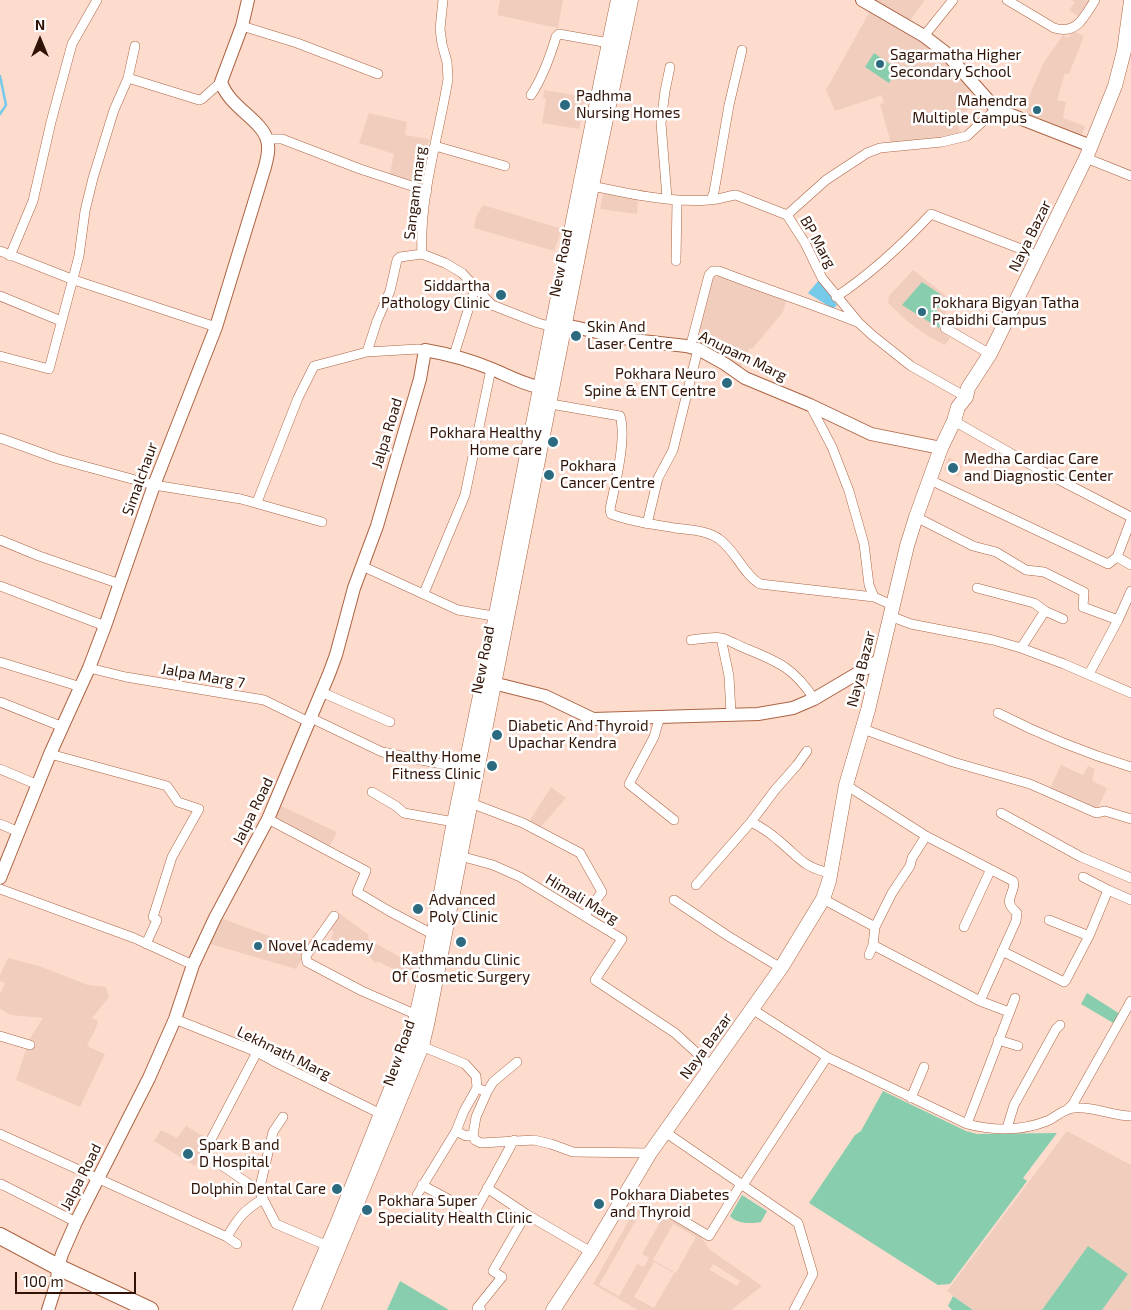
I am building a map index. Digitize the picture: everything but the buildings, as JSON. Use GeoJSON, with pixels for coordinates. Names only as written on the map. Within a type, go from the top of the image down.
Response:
{"type":"FeatureCollection","features":[{"type":"Feature","properties":{"kind":"highway"},"geometry":{"type":"LineString","coordinates":[[0,1236],[58,1267],[150,1310]]}},
{"type":"Feature","properties":{"kind":"main road"},"geometry":{"type":"LineString","coordinates":[[248,0],[242,26],[222,82],[227,96],[255,123],[267,139]]}},
{"type":"Feature","properties":{"kind":"main road","name":"New Road"},"geometry":{"type":"LineString","coordinates":[[313,1310],[416,1044],[417,1014],[434,935],[454,822],[465,801],[489,682],[586,185],[609,43],[618,0]]}},
{"type":"Feature","properties":{"kind":"main road","name":"New Road"},"geometry":{"type":"LineString","coordinates":[[586,185],[631,0]]}},
{"type":"Feature","properties":{"kind":"main road","name":"Naya Bazar"},"geometry":{"type":"LineString","coordinates":[[553,1310],[591,1252],[650,1153],[781,968],[823,899],[830,873],[846,785],[916,517],[958,407],[966,397],[968,388],[990,354],[1039,256],[1088,152],[1116,86],[1124,51],[1131,0]]}},
{"type":"Feature","properties":{"kind":"main road"},"geometry":{"type":"LineString","coordinates":[[866,1],[924,36],[946,53],[996,109],[1088,152]]}},
{"type":"Feature","properties":{"kind":"main road","name":"Simalchaur"},"geometry":{"type":"LineString","coordinates":[[0,878],[50,754],[89,668],[154,485],[216,327],[265,167],[269,152],[267,139]]}},
{"type":"Feature","properties":{"kind":"main road","name":"Anupam Marg"},"geometry":{"type":"LineString","coordinates":[[559,326],[633,340],[694,348],[725,364],[745,378],[810,405],[871,434],[941,448]]}},
{"type":"Feature","properties":{"kind":"main road"},"geometry":{"type":"LineString","coordinates":[[425,350],[454,355],[491,369],[523,383],[546,396]]}},
{"type":"Feature","properties":{"kind":"main road","name":"Jalpa Road"},"geometry":{"type":"LineString","coordinates":[[48,1310],[57,1282],[58,1267],[76,1222],[149,1078],[175,1019],[192,965],[268,818],[336,655],[354,588],[377,526],[420,379],[425,350]]}},
{"type":"Feature","properties":{"kind":"main road"},"geometry":{"type":"LineString","coordinates":[[489,682],[545,696],[593,719],[777,712],[793,708],[814,699],[880,660]]}},
{"type":"Feature","properties":{"kind":"main road","name":"New Road"},"geometry":{"type":"LineString","coordinates":[[300,1310],[381,1114],[428,1020],[460,856],[466,769],[489,682]]}},
{"type":"Feature","properties":{"kind":"street"},"geometry":{"type":"LineString","coordinates":[[10,256],[32,201],[72,44],[96,0]]}},
{"type":"Feature","properties":{"kind":"street","name":"Sangam marg"},"geometry":{"type":"LineString","coordinates":[[443,0],[440,29],[442,44],[448,62],[448,79],[427,191],[422,254],[445,263],[462,273],[492,306],[538,323],[559,326]]}},
{"type":"Feature","properties":{"kind":"street"},"geometry":{"type":"LineString","coordinates":[[924,36],[953,0]]}},
{"type":"Feature","properties":{"kind":"street"},"geometry":{"type":"LineString","coordinates":[[1007,0],[1062,31],[1074,27],[1086,15],[1095,0]]}},
{"type":"Feature","properties":{"kind":"street"},"geometry":{"type":"LineString","coordinates":[[242,26],[297,43],[378,74]]}},
{"type":"Feature","properties":{"kind":"street"},"geometry":{"type":"LineString","coordinates":[[531,95],[549,61],[556,37],[559,34],[609,43]]}},
{"type":"Feature","properties":{"kind":"street"},"geometry":{"type":"LineString","coordinates":[[0,356],[50,369],[80,253],[85,211],[114,110],[128,78],[135,46]]}},
{"type":"Feature","properties":{"kind":"street"},"geometry":{"type":"LineString","coordinates":[[711,200],[729,105],[742,50]]}},
{"type":"Feature","properties":{"kind":"street"},"geometry":{"type":"LineString","coordinates":[[667,198],[661,123],[670,67]]}},
{"type":"Feature","properties":{"kind":"street"},"geometry":{"type":"LineString","coordinates":[[128,78],[199,100],[222,82]]}},
{"type":"Feature","properties":{"kind":"street"},"geometry":{"type":"LineString","coordinates":[[787,215],[826,180],[867,152],[880,148],[942,142],[967,136],[996,109]]}},
{"type":"Feature","properties":{"kind":"street"},"geometry":{"type":"LineString","coordinates":[[267,139],[282,139],[360,169],[427,191]]}},
{"type":"Feature","properties":{"kind":"street"},"geometry":{"type":"LineString","coordinates":[[435,146],[505,166]]}},
{"type":"Feature","properties":{"kind":"street"},"geometry":{"type":"LineString","coordinates":[[1088,152],[1131,176]]}},
{"type":"Feature","properties":{"kind":"street","name":"BP Marg"},"geometry":{"type":"LineString","coordinates":[[586,185],[677,200],[711,200],[736,195],[787,215],[805,243],[822,278],[859,323],[911,366],[966,397]]}},
{"type":"Feature","properties":{"kind":"street"},"geometry":{"type":"LineString","coordinates":[[676,261],[677,200]]}},
{"type":"Feature","properties":{"kind":"street"},"geometry":{"type":"LineString","coordinates":[[836,297],[860,281],[899,248],[931,214],[1039,256]]}},
{"type":"Feature","properties":{"kind":"street"},"geometry":{"type":"LineString","coordinates":[[0,251],[74,280],[216,327]]}},
{"type":"Feature","properties":{"kind":"street"},"geometry":{"type":"LineString","coordinates":[[367,352],[377,321],[390,291],[398,260],[400,257],[422,254]]}},
{"type":"Feature","properties":{"kind":"street"},"geometry":{"type":"LineString","coordinates":[[647,524],[658,478],[673,450],[686,401],[694,348],[709,275],[713,270],[814,305],[859,323]]}},
{"type":"Feature","properties":{"kind":"street"},"geometry":{"type":"LineString","coordinates":[[454,355],[475,288]]}},
{"type":"Feature","properties":{"kind":"street"},"geometry":{"type":"LineString","coordinates":[[0,296],[61,321]]}},
{"type":"Feature","properties":{"kind":"street"},"geometry":{"type":"LineString","coordinates":[[945,328],[990,354]]}},
{"type":"Feature","properties":{"kind":"street"},"geometry":{"type":"LineString","coordinates":[[257,502],[298,398],[314,366],[367,352],[425,350]]}},
{"type":"Feature","properties":{"kind":"street"},"geometry":{"type":"LineString","coordinates":[[424,593],[465,495],[491,369]]}},
{"type":"Feature","properties":{"kind":"street"},"geometry":{"type":"LineString","coordinates":[[546,396],[620,416],[622,422],[621,449],[610,508],[611,514],[647,524],[699,531],[718,538],[734,553],[754,581],[760,584],[874,597]]}},
{"type":"Feature","properties":{"kind":"street"},"geometry":{"type":"LineString","coordinates":[[810,405],[832,447],[849,491],[864,544],[869,585],[874,597],[911,624],[994,640],[1021,648],[1089,674],[1131,693]]}},
{"type":"Feature","properties":{"kind":"street"},"geometry":{"type":"LineString","coordinates":[[930,480],[1108,564],[1117,557],[1131,518],[1040,470],[954,420]]}},
{"type":"Feature","properties":{"kind":"street"},"geometry":{"type":"LineString","coordinates":[[0,438],[58,459],[154,485],[257,502],[322,522]]}},
{"type":"Feature","properties":{"kind":"street"},"geometry":{"type":"LineString","coordinates":[[916,517],[973,546],[996,552],[1026,570],[1044,572],[1084,592],[1083,607],[1118,620]]}},
{"type":"Feature","properties":{"kind":"street"},"geometry":{"type":"LineString","coordinates":[[0,540],[120,584]]}},
{"type":"Feature","properties":{"kind":"street"},"geometry":{"type":"LineString","coordinates":[[1117,557],[1131,565]]}},
{"type":"Feature","properties":{"kind":"street"},"geometry":{"type":"LineString","coordinates":[[362,566],[458,610],[501,618]]}},
{"type":"Feature","properties":{"kind":"street"},"geometry":{"type":"LineString","coordinates":[[0,586],[105,626]]}},
{"type":"Feature","properties":{"kind":"street"},"geometry":{"type":"LineString","coordinates":[[978,588],[1034,603],[1045,611],[1063,619]]}},
{"type":"Feature","properties":{"kind":"street"},"geometry":{"type":"LineString","coordinates":[[1089,674],[1131,591]]}},
{"type":"Feature","properties":{"kind":"street"},"geometry":{"type":"LineString","coordinates":[[1021,648],[1045,611]]}},
{"type":"Feature","properties":{"kind":"street"},"geometry":{"type":"LineString","coordinates":[[721,638],[730,676],[731,714]]}},
{"type":"Feature","properties":{"kind":"street"},"geometry":{"type":"LineString","coordinates":[[691,640],[721,638],[781,664],[800,679],[814,699]]}},
{"type":"Feature","properties":{"kind":"street"},"geometry":{"type":"LineString","coordinates":[[0,662],[81,687]]}},
{"type":"Feature","properties":{"kind":"street","name":"Jalpa Marg 7"},"geometry":{"type":"LineString","coordinates":[[89,668],[145,680],[264,700],[382,752],[466,769]]}},
{"type":"Feature","properties":{"kind":"street"},"geometry":{"type":"LineString","coordinates":[[321,692],[390,722]]}},
{"type":"Feature","properties":{"kind":"street"},"geometry":{"type":"LineString","coordinates":[[0,702],[63,727]]}},
{"type":"Feature","properties":{"kind":"street"},"geometry":{"type":"LineString","coordinates":[[998,712],[1036,733],[1099,758],[1131,768]]}},
{"type":"Feature","properties":{"kind":"street"},"geometry":{"type":"LineString","coordinates":[[660,716],[654,737],[629,784],[674,820]]}},
{"type":"Feature","properties":{"kind":"street"},"geometry":{"type":"LineString","coordinates":[[862,729],[871,730],[953,762],[1030,784],[1096,813],[1105,811],[1131,819]]}},
{"type":"Feature","properties":{"kind":"street"},"geometry":{"type":"LineString","coordinates":[[696,885],[752,822],[807,751]]}},
{"type":"Feature","properties":{"kind":"street"},"geometry":{"type":"LineString","coordinates":[[50,754],[167,786],[178,802],[199,809],[172,857],[153,917],[157,920],[146,944]]}},
{"type":"Feature","properties":{"kind":"street"},"geometry":{"type":"LineString","coordinates":[[0,769],[38,785]]}},
{"type":"Feature","properties":{"kind":"street"},"geometry":{"type":"LineString","coordinates":[[846,785],[926,836],[990,871],[1013,881],[1014,884],[1008,903],[1017,913],[1017,917],[980,1000]]}},
{"type":"Feature","properties":{"kind":"street"},"geometry":{"type":"LineString","coordinates":[[372,792],[404,813],[454,822]]}},
{"type":"Feature","properties":{"kind":"street"},"geometry":{"type":"LineString","coordinates":[[465,801],[523,823],[580,853],[602,892],[584,915]]}},
{"type":"Feature","properties":{"kind":"street"},"geometry":{"type":"LineString","coordinates":[[1000,813],[1081,857],[1131,878]]}},
{"type":"Feature","properties":{"kind":"street"},"geometry":{"type":"LineString","coordinates":[[268,818],[366,871],[357,892],[434,935]]}},
{"type":"Feature","properties":{"kind":"street"},"geometry":{"type":"LineString","coordinates":[[752,822],[778,840],[798,860],[817,870],[830,873]]}},
{"type":"Feature","properties":{"kind":"street"},"geometry":{"type":"LineString","coordinates":[[0,824],[19,832]]}},
{"type":"Feature","properties":{"kind":"street"},"geometry":{"type":"LineString","coordinates":[[869,955],[873,945],[875,927],[892,893],[910,866],[912,858],[926,836]]}},
{"type":"Feature","properties":{"kind":"street","name":"Himali Marg"},"geometry":{"type":"LineString","coordinates":[[460,856],[493,865],[520,877],[622,939],[595,980],[675,1033],[711,1066]]}},
{"type":"Feature","properties":{"kind":"street"},"geometry":{"type":"LineString","coordinates":[[964,928],[990,871]]}},
{"type":"Feature","properties":{"kind":"street"},"geometry":{"type":"LineString","coordinates":[[1083,877],[1131,900]]}},
{"type":"Feature","properties":{"kind":"street"},"geometry":{"type":"LineString","coordinates":[[0,889],[146,944],[192,965]]}},
{"type":"Feature","properties":{"kind":"street"},"geometry":{"type":"LineString","coordinates":[[1002,951],[1064,982],[1089,936],[1108,890]]}},
{"type":"Feature","properties":{"kind":"street"},"geometry":{"type":"LineString","coordinates":[[823,899],[875,927]]}},
{"type":"Feature","properties":{"kind":"street"},"geometry":{"type":"LineString","coordinates":[[674,900],[781,968]]}},
{"type":"Feature","properties":{"kind":"street"},"geometry":{"type":"LineString","coordinates":[[334,916],[306,956],[307,962],[362,991],[417,1014]]}},
{"type":"Feature","properties":{"kind":"street"},"geometry":{"type":"LineString","coordinates":[[1049,920],[1089,936]]}},
{"type":"Feature","properties":{"kind":"street"},"geometry":{"type":"LineString","coordinates":[[873,945],[980,1000],[1009,1012]]}},
{"type":"Feature","properties":{"kind":"street"},"geometry":{"type":"LineString","coordinates":[[967,1124],[1015,998]]}},
{"type":"Feature","properties":{"kind":"street"},"geometry":{"type":"LineString","coordinates":[[1068,1110],[1131,1001]]}},
{"type":"Feature","properties":{"kind":"street"},"geometry":{"type":"LineString","coordinates":[[752,1009],[827,1057],[967,1124],[992,1128],[1039,1124],[1072,1108],[1087,1108],[1118,1116],[1131,1116]]}},
{"type":"Feature","properties":{"kind":"street","name":"Lekhnath Marg"},"geometry":{"type":"LineString","coordinates":[[175,1019],[257,1052],[381,1114]]}},
{"type":"Feature","properties":{"kind":"street"},"geometry":{"type":"LineString","coordinates":[[1006,1128],[1014,1105],[1060,1025]]}},
{"type":"Feature","properties":{"kind":"street"},"geometry":{"type":"LineString","coordinates":[[0,1036],[30,1046]]}},
{"type":"Feature","properties":{"kind":"street"},"geometry":{"type":"LineString","coordinates":[[998,1040],[1018,1046]]}},
{"type":"Feature","properties":{"kind":"street"},"geometry":{"type":"LineString","coordinates":[[416,1044],[465,1064],[476,1076],[477,1088],[456,1131],[417,1195]]}},
{"type":"Feature","properties":{"kind":"street"},"geometry":{"type":"LineString","coordinates":[[257,1052],[204,1153],[261,1195],[276,1224],[328,1246]]}},
{"type":"Feature","properties":{"kind":"street"},"geometry":{"type":"LineString","coordinates":[[672,1214],[709,1236],[827,1057]]}},
{"type":"Feature","properties":{"kind":"street"},"geometry":{"type":"LineString","coordinates":[[517,1062],[493,1082],[487,1092],[476,1117],[473,1135],[475,1140],[481,1143],[534,1140],[573,1152],[650,1153]]}},
{"type":"Feature","properties":{"kind":"street"},"geometry":{"type":"LineString","coordinates":[[911,1098],[924,1067]]}},
{"type":"Feature","properties":{"kind":"street"},"geometry":{"type":"LineString","coordinates":[[477,1088],[487,1092]]}},
{"type":"Feature","properties":{"kind":"street"},"geometry":{"type":"LineString","coordinates":[[227,1237],[238,1217],[261,1195],[273,1132],[282,1117]]}},
{"type":"Feature","properties":{"kind":"street"},"geometry":{"type":"LineString","coordinates":[[456,1131],[466,1136],[473,1135]]}},
{"type":"Feature","properties":{"kind":"street"},"geometry":{"type":"LineString","coordinates":[[665,1132],[798,1223],[813,1274],[794,1310]]}},
{"type":"Feature","properties":{"kind":"street"},"geometry":{"type":"LineString","coordinates":[[0,1134],[227,1237],[237,1244]]}},
{"type":"Feature","properties":{"kind":"street"},"geometry":{"type":"LineString","coordinates":[[422,1185],[474,1213],[514,1140]]}},
{"type":"Feature","properties":{"kind":"street"},"geometry":{"type":"LineString","coordinates":[[0,1185],[76,1222]]}},
{"type":"Feature","properties":{"kind":"street"},"geometry":{"type":"LineString","coordinates":[[487,1188],[526,1214],[591,1252]]}},
{"type":"Feature","properties":{"kind":"street"},"geometry":{"type":"LineString","coordinates":[[480,1310],[477,1308],[502,1277],[493,1271],[526,1214]]}},
{"type":"Feature","properties":{"kind":"shaded area"},"geometry":{"type":"Polygon","coordinates":[[[500,0],[563,0],[558,28],[497,15],[500,0]]]}},
{"type":"Feature","properties":{"kind":"shaded area"},"geometry":{"type":"Polygon","coordinates":[[[872,0],[925,0],[908,23],[872,0]]]}},
{"type":"Feature","properties":{"kind":"shaded area"},"geometry":{"type":"Polygon","coordinates":[[[1071,0],[1094,0],[1082,19],[1069,10],[1075,2],[1071,0]]]}},
{"type":"Feature","properties":{"kind":"shaded area"},"geometry":{"type":"Polygon","coordinates":[[[870,11],[945,55],[962,76],[977,103],[956,119],[962,138],[891,148],[880,104],[884,103],[882,96],[886,94],[835,111],[826,90],[870,11]]]}},
{"type":"Feature","properties":{"kind":"shaded area"},"geometry":{"type":"Polygon","coordinates":[[[1073,31],[1084,36],[1069,74],[1065,73],[1057,100],[1066,102],[1063,118],[1085,126],[1082,135],[1026,113],[1030,94],[1044,62],[1063,35],[1068,38],[1073,31]]]}},
{"type":"Feature","properties":{"kind":"shaded area","name":"Padhma Nursing Homes"},"geometry":{"type":"Polygon","coordinates":[[[544,90],[586,97],[583,115],[577,114],[576,120],[581,121],[579,129],[542,123],[546,99],[543,98],[544,90]]]}},
{"type":"Feature","properties":{"kind":"shaded area"},"geometry":{"type":"Polygon","coordinates":[[[369,113],[407,122],[405,135],[429,139],[422,186],[389,178],[394,154],[359,143],[369,113]]]}},
{"type":"Feature","properties":{"kind":"shaded area"},"geometry":{"type":"Polygon","coordinates":[[[603,193],[638,197],[637,214],[600,209],[603,193]]]}},
{"type":"Feature","properties":{"kind":"shaded area"},"geometry":{"type":"Polygon","coordinates":[[[483,205],[562,229],[554,251],[474,228],[476,217],[483,205]]]}},
{"type":"Feature","properties":{"kind":"shaded area","name":"Pokhara Bigyan Tatha Prabidhi Campus"},"geometry":{"type":"Polygon","coordinates":[[[913,270],[945,295],[946,324],[941,331],[950,338],[945,345],[907,321],[888,303],[889,296],[913,270]]]}},
{"type":"Feature","properties":{"kind":"shaded area"},"geometry":{"type":"Polygon","coordinates":[[[715,273],[786,301],[783,312],[752,349],[750,348],[740,369],[694,345],[701,311],[715,273]]]}},
{"type":"Feature","properties":{"kind":"shaded area","name":"Medha Cardiac Care and Diagnostic Center"},"geometry":{"type":"Polygon","coordinates":[[[949,457],[962,466],[958,477],[944,470],[949,457]]]}},
{"type":"Feature","properties":{"kind":"shaded area"},"geometry":{"type":"Polygon","coordinates":[[[1061,765],[1083,775],[1088,766],[1095,769],[1092,781],[1107,788],[1097,811],[1049,791],[1061,765]]]}},
{"type":"Feature","properties":{"kind":"shaded area"},"geometry":{"type":"Polygon","coordinates":[[[551,787],[566,798],[540,828],[529,822],[551,787]]]}},
{"type":"Feature","properties":{"kind":"shaded area"},"geometry":{"type":"Polygon","coordinates":[[[281,806],[337,832],[328,850],[274,820],[281,806]]]}},
{"type":"Feature","properties":{"kind":"shaded area"},"geometry":{"type":"Polygon","coordinates":[[[339,913],[369,935],[368,939],[414,965],[408,976],[379,962],[375,963],[367,954],[358,949],[331,939],[334,931],[327,929],[339,913]]]}},
{"type":"Feature","properties":{"kind":"shaded area","name":"Novel Academy"},"geometry":{"type":"Polygon","coordinates":[[[218,917],[307,950],[296,969],[207,943],[218,917]]]}},
{"type":"Feature","properties":{"kind":"shaded area"},"geometry":{"type":"Polygon","coordinates":[[[8,958],[39,966],[88,985],[106,987],[109,997],[92,1018],[98,1021],[87,1046],[105,1054],[80,1107],[16,1080],[29,1040],[43,1018],[11,1015],[0,1009],[0,994],[5,983],[0,981],[0,975],[8,958]]]}},
{"type":"Feature","properties":{"kind":"shaded area","name":"Spark B and D Hospital"},"geometry":{"type":"Polygon","coordinates":[[[186,1126],[209,1139],[195,1166],[154,1141],[161,1130],[177,1138],[186,1126]]]}},
{"type":"Feature","properties":{"kind":"shaded area"},"geometry":{"type":"Polygon","coordinates":[[[1067,1131],[1131,1165],[1131,1310],[973,1310],[947,1291],[1067,1131]]]}},
{"type":"Feature","properties":{"kind":"shaded area"},"geometry":{"type":"Polygon","coordinates":[[[640,1201],[700,1235],[709,1249],[762,1286],[731,1310],[638,1310],[593,1284],[640,1201]],[[643,1208],[599,1285],[619,1296],[637,1264],[644,1267],[649,1258],[642,1254],[662,1219],[643,1208]],[[673,1224],[653,1260],[676,1273],[696,1237],[673,1224]],[[654,1262],[634,1297],[654,1308],[674,1273],[654,1262]],[[713,1264],[710,1270],[737,1286],[740,1281],[713,1264]]]}},
{"type":"Feature","properties":{"kind":"green space"},"geometry":{"type":"Polygon","coordinates":[[[874,53],[897,69],[889,83],[865,67],[874,53]]]}},
{"type":"Feature","properties":{"kind":"green space"},"geometry":{"type":"Polygon","coordinates":[[[922,282],[940,294],[936,303],[940,306],[936,310],[939,314],[936,320],[941,324],[939,328],[902,305],[922,282]]]}},
{"type":"Feature","properties":{"kind":"green space"},"geometry":{"type":"Polygon","coordinates":[[[1087,993],[1120,1014],[1115,1024],[1081,1004],[1087,993]]]}},
{"type":"Feature","properties":{"kind":"green space"},"geometry":{"type":"Polygon","coordinates":[[[883,1091],[966,1131],[977,1134],[1057,1133],[1023,1178],[1027,1181],[950,1284],[938,1285],[809,1203],[855,1135],[861,1131],[883,1091]]]}},
{"type":"Feature","properties":{"kind":"green space"},"geometry":{"type":"Polygon","coordinates":[[[742,1195],[767,1211],[761,1222],[740,1222],[730,1216],[742,1195]]]}},
{"type":"Feature","properties":{"kind":"green space"},"geometry":{"type":"Polygon","coordinates":[[[1088,1246],[1128,1274],[1102,1310],[1042,1310],[1088,1246]]]}},
{"type":"Feature","properties":{"kind":"green space"},"geometry":{"type":"Polygon","coordinates":[[[400,1281],[449,1310],[387,1310],[400,1281]]]}},
{"type":"Feature","properties":{"kind":"green space"},"geometry":{"type":"Polygon","coordinates":[[[953,1296],[973,1310],[952,1310],[948,1306],[953,1296]]]}},
{"type":"Feature","properties":{"kind":"water"},"geometry":{"type":"Polygon","coordinates":[[[819,280],[837,305],[833,309],[808,293],[819,280]]]}},
{"type":"Feature","properties":{"kind":"waterway"},"geometry":{"type":"LineString","coordinates":[[0,76],[6,105],[0,114]]}},
{"type":"Feature","properties":{"kind":"place","name":"Sagarmatha Higher Secondary School"},"geometry":{"type":"Point","coordinates":[880,64]}},
{"type":"Feature","properties":{"kind":"place","name":"Padhma Nursing Homes"},"geometry":{"type":"Point","coordinates":[565,105]}},
{"type":"Feature","properties":{"kind":"place","name":"Mahendra Multiple Campus"},"geometry":{"type":"Point","coordinates":[1037,110]}},
{"type":"Feature","properties":{"kind":"place","name":"Siddartha Pathology Clinic"},"geometry":{"type":"Point","coordinates":[501,295]}},
{"type":"Feature","properties":{"kind":"place","name":"Pokhara Bigyan Tatha Prabidhi Campus"},"geometry":{"type":"Point","coordinates":[922,312]}},
{"type":"Feature","properties":{"kind":"place","name":"Skin And Laser Centre"},"geometry":{"type":"Point","coordinates":[576,336]}},
{"type":"Feature","properties":{"kind":"place","name":"Pokhara Neuro Spine & ENT Centre"},"geometry":{"type":"Point","coordinates":[727,383]}},
{"type":"Feature","properties":{"kind":"place","name":"Pokhara Healthy Home care"},"geometry":{"type":"Point","coordinates":[553,442]}},
{"type":"Feature","properties":{"kind":"place","name":"Medha Cardiac Care and Diagnostic Center"},"geometry":{"type":"Point","coordinates":[953,468]}},
{"type":"Feature","properties":{"kind":"place","name":"Pokhara Cancer Centre"},"geometry":{"type":"Point","coordinates":[549,475]}},
{"type":"Feature","properties":{"kind":"place","name":"Diabetic And Thyroid Upachar Kendra"},"geometry":{"type":"Point","coordinates":[497,735]}},
{"type":"Feature","properties":{"kind":"place","name":"Healthy Home Fitness Clinic"},"geometry":{"type":"Point","coordinates":[492,766]}},
{"type":"Feature","properties":{"kind":"place","name":"Advanced Poly Clinic"},"geometry":{"type":"Point","coordinates":[418,909]}},
{"type":"Feature","properties":{"kind":"place","name":"Kathmandu Clinic Of Cosmetic Surgery"},"geometry":{"type":"Point","coordinates":[461,942]}},
{"type":"Feature","properties":{"kind":"place","name":"Novel Academy"},"geometry":{"type":"Point","coordinates":[258,946]}},
{"type":"Feature","properties":{"kind":"place","name":"Spark B and D Hospital"},"geometry":{"type":"Point","coordinates":[188,1154]}},
{"type":"Feature","properties":{"kind":"place","name":"Dolphin Dental Care"},"geometry":{"type":"Point","coordinates":[337,1189]}},
{"type":"Feature","properties":{"kind":"place","name":"Pokhara Diabetes and Thyroid"},"geometry":{"type":"Point","coordinates":[599,1204]}},
{"type":"Feature","properties":{"kind":"place","name":"Pokhara Super Speciality Health Clinic"},"geometry":{"type":"Point","coordinates":[367,1210]}}]}
